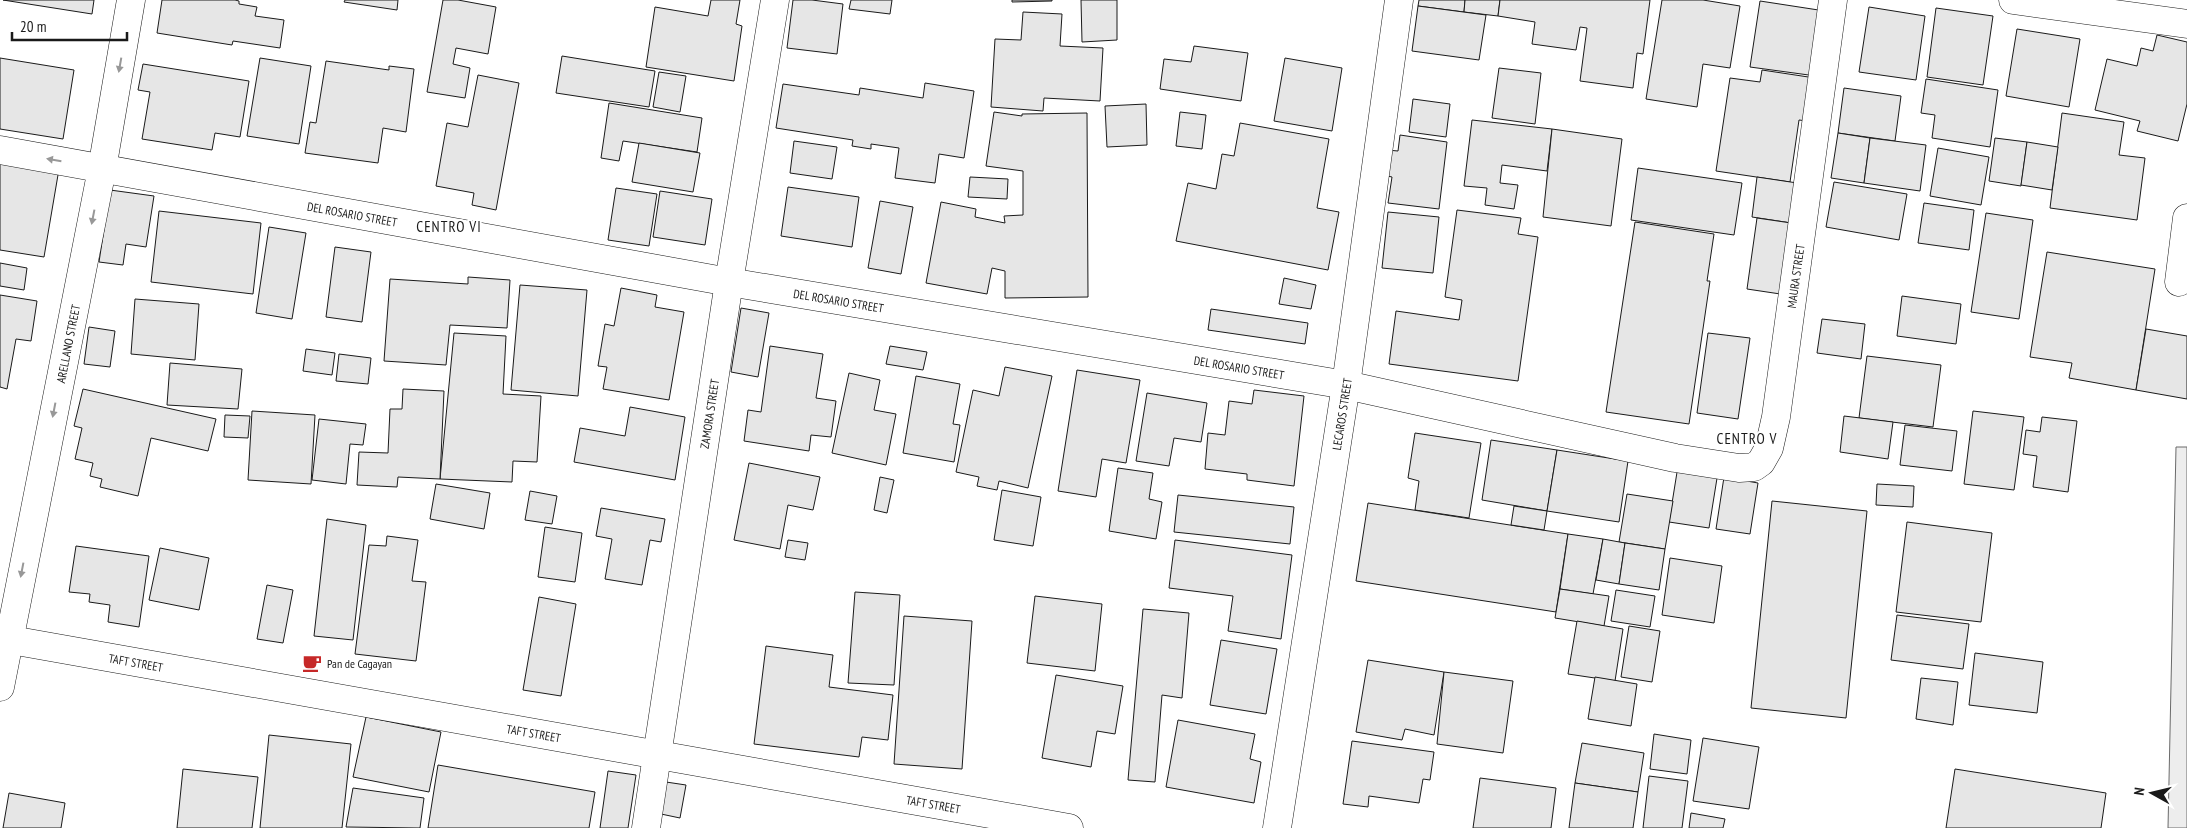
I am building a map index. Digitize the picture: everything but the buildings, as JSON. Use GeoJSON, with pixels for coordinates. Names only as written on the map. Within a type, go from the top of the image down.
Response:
{"type":"FeatureCollection","features":[{"type":"Feature","properties":{"kind":"street","name":"ARELLANO STREET"},"geometry":{"type":"LineString","coordinates":[[0,687],[4,639],[102,169],[131,0]]}},
{"type":"Feature","properties":{"kind":"street","name":"ZAMORA STREET"},"geometry":{"type":"LineString","coordinates":[[646,828],[729,282],[775,0]]}},
{"type":"Feature","properties":{"kind":"street","name":"LECAROS STREET"},"geometry":{"type":"LineString","coordinates":[[1277,828],[1346,386],[1399,0]]}},
{"type":"Feature","properties":{"kind":"street","name":"MAURA STREET"},"geometry":{"type":"LineString","coordinates":[[1675,458],[1746,468],[1754,467],[1761,462],[1768,448],[1776,417],[1834,0]]}},
{"type":"Feature","properties":{"kind":"street"},"geometry":{"type":"LineString","coordinates":[[2013,0],[2187,24]]}},
{"type":"Feature","properties":{"kind":"street","name":"DEL ROSARIO STREET"},"geometry":{"type":"LineString","coordinates":[[0,150],[729,282],[1346,386],[1675,458]]}},
{"type":"Feature","properties":{"kind":"street"},"geometry":{"type":"LineString","coordinates":[[2179,282],[2187,218]]}},
{"type":"Feature","properties":{"kind":"street","name":"TAFT STREET"},"geometry":{"type":"LineString","coordinates":[[4,639],[1068,828]]}},
{"type":"Feature","properties":{"kind":"shaded area"},"geometry":{"type":"Polygon","coordinates":[[[2176,447],[2187,447],[2187,828],[2168,828],[2176,447]]]}},
{"type":"Feature","properties":{"kind":"place","name":"Pan de Cagayan"},"geometry":{"type":"Point","coordinates":[312,663]}},
{"type":"Feature","properties":{"kind":"district","name":"CENTRO VI"},"geometry":{"type":"Point","coordinates":[449,226]}},
{"type":"Feature","properties":{"kind":"district","name":"CENTRO V"},"geometry":{"type":"Point","coordinates":[1747,438]}}]}
